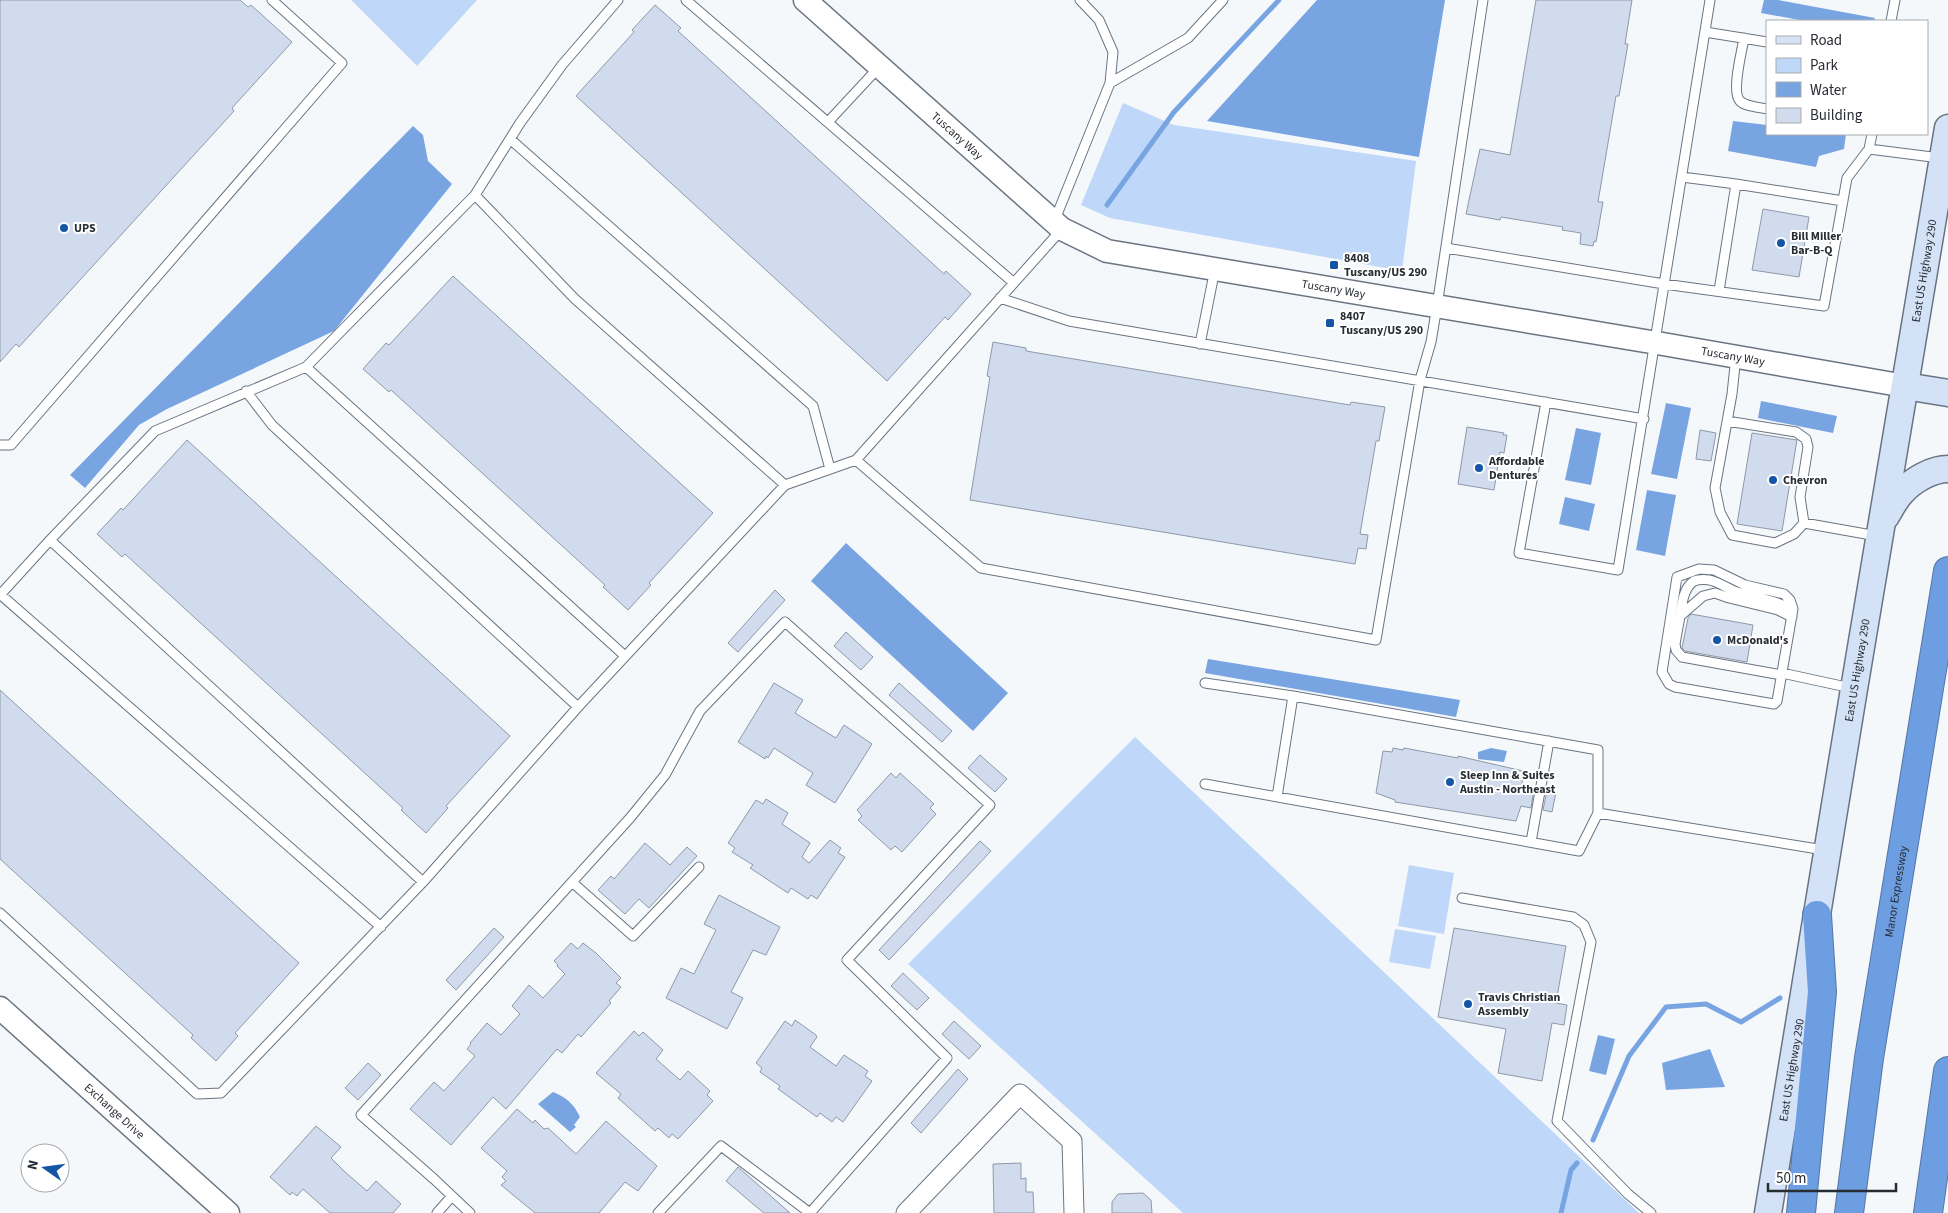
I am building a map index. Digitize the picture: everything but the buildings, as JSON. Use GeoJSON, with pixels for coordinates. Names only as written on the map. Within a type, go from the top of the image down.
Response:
{"type":"FeatureCollection","features":[{"type":"Feature","properties":{"kind":"highway","name":"Manor Expressway"},"geometry":{"type":"LineString","coordinates":[[1849,1213],[1869,1058],[1948,571]]}},
{"type":"Feature","properties":{"kind":"highway"},"geometry":{"type":"LineString","coordinates":[[1801,1213],[1822,992],[1817,915]]}},
{"type":"Feature","properties":{"kind":"highway"},"geometry":{"type":"LineString","coordinates":[[1928,1213],[1948,1071]]}},
{"type":"Feature","properties":{"kind":"main road","name":"East US Highway 290"},"geometry":{"type":"LineString","coordinates":[[1768,1213],[1948,128]]}},
{"type":"Feature","properties":{"kind":"main road","name":"Tuscany Way"},"geometry":{"type":"LineString","coordinates":[[1905,386],[1948,393]]}},
{"type":"Feature","properties":{"kind":"main road"},"geometry":{"type":"LineString","coordinates":[[1881,529],[1901,492],[1920,478],[1941,469],[1948,469]]}},
{"type":"Feature","properties":{"kind":"street","name":"Tuscany Way"},"geometry":{"type":"LineString","coordinates":[[805,0],[1058,225],[1107,251],[1657,342],[1905,386]]}},
{"type":"Feature","properties":{"kind":"street","name":"Exchange Drive"},"geometry":{"type":"LineString","coordinates":[[0,1008],[228,1213]]}},
{"type":"Feature","properties":{"kind":"street"},"geometry":{"type":"LineString","coordinates":[[906,1213],[1020,1094],[1072,1141],[1074,1213]]}},
{"type":"Feature","properties":{"kind":"lane"},"geometry":{"type":"LineString","coordinates":[[0,445],[11,444],[342,63],[272,0]]}},
{"type":"Feature","properties":{"kind":"lane"},"geometry":{"type":"LineString","coordinates":[[381,927],[0,595],[155,431],[306,367],[475,195],[510,139],[562,64],[618,0]]}},
{"type":"Feature","properties":{"kind":"lane"},"geometry":{"type":"LineString","coordinates":[[686,0],[1014,283]]}},
{"type":"Feature","properties":{"kind":"lane"},"geometry":{"type":"LineString","coordinates":[[0,914],[197,1094],[221,1093],[423,882],[578,707],[785,484],[856,460],[1014,283],[1058,225],[1110,84],[1113,52],[1099,20],[1080,0]]}},
{"type":"Feature","properties":{"kind":"lane"},"geometry":{"type":"LineString","coordinates":[[1110,84],[1188,38],[1223,0]]}},
{"type":"Feature","properties":{"kind":"lane"},"geometry":{"type":"LineString","coordinates":[[856,460],[981,568],[1376,640],[1420,380],[1431,342],[1483,0]]}},
{"type":"Feature","properties":{"kind":"lane"},"geometry":{"type":"LineString","coordinates":[[1546,402],[1519,553],[1618,570],[1657,342],[1664,284],[1710,0]]}},
{"type":"Feature","properties":{"kind":"lane"},"geometry":{"type":"LineString","coordinates":[[1891,20],[1895,0]]}},
{"type":"Feature","properties":{"kind":"lane"},"geometry":{"type":"LineString","coordinates":[[1705,32],[1766,42]]}},
{"type":"Feature","properties":{"kind":"lane"},"geometry":{"type":"LineString","coordinates":[[1744,38],[1736,85],[1738,98],[1745,104],[1766,109]]}},
{"type":"Feature","properties":{"kind":"lane"},"geometry":{"type":"LineString","coordinates":[[828,122],[880,66]]}},
{"type":"Feature","properties":{"kind":"lane"},"geometry":{"type":"LineString","coordinates":[[1446,248],[1664,284],[1824,306],[1847,178],[1869,149],[1872,135]]}},
{"type":"Feature","properties":{"kind":"lane"},"geometry":{"type":"LineString","coordinates":[[510,139],[813,406],[830,469]]}},
{"type":"Feature","properties":{"kind":"lane"},"geometry":{"type":"LineString","coordinates":[[1869,149],[1943,159]]}},
{"type":"Feature","properties":{"kind":"lane"},"geometry":{"type":"LineString","coordinates":[[1682,177],[1843,201]]}},
{"type":"Feature","properties":{"kind":"lane"},"geometry":{"type":"LineString","coordinates":[[1719,291],[1736,184]]}},
{"type":"Feature","properties":{"kind":"lane"},"geometry":{"type":"LineString","coordinates":[[475,195],[575,299],[785,484]]}},
{"type":"Feature","properties":{"kind":"lane"},"geometry":{"type":"LineString","coordinates":[[1200,344],[1215,269]]}},
{"type":"Feature","properties":{"kind":"lane"},"geometry":{"type":"LineString","coordinates":[[1000,298],[1069,321],[1644,419]]}},
{"type":"Feature","properties":{"kind":"lane"},"geometry":{"type":"LineString","coordinates":[[1736,356],[1715,488],[1720,512],[1732,534],[1775,543],[1794,534],[1804,523]]}},
{"type":"Feature","properties":{"kind":"lane"},"geometry":{"type":"LineString","coordinates":[[306,367],[625,656]]}},
{"type":"Feature","properties":{"kind":"lane"},"geometry":{"type":"LineString","coordinates":[[246,391],[272,426],[578,707]]}},
{"type":"Feature","properties":{"kind":"lane"},"geometry":{"type":"LineString","coordinates":[[1727,421],[1796,432],[1806,439],[1808,447],[1800,497],[1804,523]]}},
{"type":"Feature","properties":{"kind":"lane"},"geometry":{"type":"LineString","coordinates":[[1804,523],[1881,529]]}},
{"type":"Feature","properties":{"kind":"lane"},"geometry":{"type":"LineString","coordinates":[[50,540],[423,882]]}},
{"type":"Feature","properties":{"kind":"lane"},"geometry":{"type":"LineString","coordinates":[[1699,570],[1714,570],[1745,585],[1784,594],[1790,600],[1792,613],[1777,701],[1774,704],[1675,687],[1669,684],[1662,672],[1677,577],[1699,570]]}},
{"type":"Feature","properties":{"kind":"lane"},"geometry":{"type":"LineString","coordinates":[[1792,613],[1778,602],[1733,590],[1713,581],[1702,579],[1694,582],[1687,588],[1683,596],[1675,644],[1676,650],[1682,657],[1776,674],[1782,672],[1854,689]]}},
{"type":"Feature","properties":{"kind":"lane"},"geometry":{"type":"LineString","coordinates":[[1680,616],[1703,596],[1715,592],[1729,598],[1792,613]]}},
{"type":"Feature","properties":{"kind":"lane"},"geometry":{"type":"LineString","coordinates":[[470,1213],[361,1115],[630,818],[665,775],[700,710],[785,622],[990,805],[848,960],[947,1058],[810,1213],[721,1146],[658,1213]]}},
{"type":"Feature","properties":{"kind":"lane"},"geometry":{"type":"LineString","coordinates":[[1204,683],[1293,696],[1598,750],[1598,813],[1579,851],[1205,784]]}},
{"type":"Feature","properties":{"kind":"lane"},"geometry":{"type":"LineString","coordinates":[[1277,797],[1293,696]]}},
{"type":"Feature","properties":{"kind":"lane"},"geometry":{"type":"LineString","coordinates":[[1531,842],[1549,741]]}},
{"type":"Feature","properties":{"kind":"lane"},"geometry":{"type":"LineString","coordinates":[[1598,813],[1827,851]]}},
{"type":"Feature","properties":{"kind":"lane"},"geometry":{"type":"LineString","coordinates":[[572,882],[633,936],[699,867]]}},
{"type":"Feature","properties":{"kind":"lane"},"geometry":{"type":"LineString","coordinates":[[1462,898],[1573,917],[1584,925],[1591,942],[1557,1121],[1628,1194],[1651,1213]]}},
{"type":"Feature","properties":{"kind":"lane"},"geometry":{"type":"LineString","coordinates":[[437,1213],[452,1196]]}},
{"type":"Feature","properties":{"kind":"green space"},"geometry":{"type":"Polygon","coordinates":[[[351,0],[477,0],[417,66],[351,0]]]}},
{"type":"Feature","properties":{"kind":"green space"},"geometry":{"type":"Polygon","coordinates":[[[1123,103],[1174,125],[1416,161],[1402,271],[1110,218],[1081,205],[1123,103]]]}},
{"type":"Feature","properties":{"kind":"green space"},"geometry":{"type":"Polygon","coordinates":[[[1135,737],[1639,1213],[1183,1213],[908,964],[1135,737]]]}},
{"type":"Feature","properties":{"kind":"green space"},"geometry":{"type":"Polygon","coordinates":[[[1409,865],[1454,873],[1444,934],[1398,926],[1409,865]]]}},
{"type":"Feature","properties":{"kind":"green space"},"geometry":{"type":"Polygon","coordinates":[[[1395,929],[1436,936],[1430,969],[1389,962],[1395,929]]]}},
{"type":"Feature","properties":{"kind":"water"},"geometry":{"type":"Polygon","coordinates":[[[1317,0],[1445,0],[1419,157],[1207,121],[1317,0]]]}},
{"type":"Feature","properties":{"kind":"water"},"geometry":{"type":"Polygon","coordinates":[[[1764,0],[1778,0],[1875,18],[1874,20],[1800,20],[1761,13],[1764,0]]]}},
{"type":"Feature","properties":{"kind":"water"},"geometry":{"type":"Polygon","coordinates":[[[1733,121],[1766,125],[1766,135],[1846,135],[1844,149],[1819,156],[1816,167],[1728,151],[1733,121]]]}},
{"type":"Feature","properties":{"kind":"water"},"geometry":{"type":"Polygon","coordinates":[[[413,126],[423,135],[428,161],[452,184],[334,331],[167,409],[139,425],[85,488],[70,475],[413,126]]]}},
{"type":"Feature","properties":{"kind":"water"},"geometry":{"type":"Polygon","coordinates":[[[1761,401],[1837,416],[1833,433],[1758,418],[1761,401]]]}},
{"type":"Feature","properties":{"kind":"water"},"geometry":{"type":"Polygon","coordinates":[[[1666,403],[1691,408],[1677,479],[1651,474],[1666,403]]]}},
{"type":"Feature","properties":{"kind":"water"},"geometry":{"type":"Polygon","coordinates":[[[1576,428],[1601,433],[1591,485],[1565,480],[1576,428]]]}},
{"type":"Feature","properties":{"kind":"water"},"geometry":{"type":"Polygon","coordinates":[[[1647,490],[1676,495],[1665,556],[1636,550],[1647,490]]]}},
{"type":"Feature","properties":{"kind":"water"},"geometry":{"type":"Polygon","coordinates":[[[1565,497],[1595,504],[1589,531],[1559,524],[1565,497]]]}},
{"type":"Feature","properties":{"kind":"water"},"geometry":{"type":"Polygon","coordinates":[[[846,543],[1008,693],[973,731],[811,581],[846,543]]]}},
{"type":"Feature","properties":{"kind":"water"},"geometry":{"type":"Polygon","coordinates":[[[1208,659],[1460,700],[1456,717],[1205,673],[1208,659]]]}},
{"type":"Feature","properties":{"kind":"water"},"geometry":{"type":"Polygon","coordinates":[[[1491,748],[1507,751],[1504,762],[1478,759],[1478,752],[1491,748]]]}},
{"type":"Feature","properties":{"kind":"water"},"geometry":{"type":"Polygon","coordinates":[[[1598,1035],[1615,1039],[1606,1075],[1589,1071],[1598,1035]]]}},
{"type":"Feature","properties":{"kind":"water"},"geometry":{"type":"Polygon","coordinates":[[[1710,1049],[1725,1087],[1666,1090],[1662,1063],[1710,1049]]]}},
{"type":"Feature","properties":{"kind":"water"},"geometry":{"type":"Polygon","coordinates":[[[553,1092],[569,1102],[580,1117],[574,1125],[576,1127],[570,1132],[538,1104],[553,1092]]]}},
{"type":"Feature","properties":{"kind":"waterway"},"geometry":{"type":"LineString","coordinates":[[1107,205],[1174,112],[1279,0]]}},
{"type":"Feature","properties":{"kind":"waterway"},"geometry":{"type":"LineString","coordinates":[[1593,1140],[1629,1056],[1666,1007],[1706,1004],[1741,1022],[1780,998]]}},
{"type":"Feature","properties":{"kind":"waterway"},"geometry":{"type":"LineString","coordinates":[[1561,1213],[1571,1170],[1577,1163]]}},
{"type":"Feature","properties":{"kind":"place","name":"UPS"},"geometry":{"type":"Point","coordinates":[64,228]}},
{"type":"Feature","properties":{"kind":"place","name":"Bill Miller Bar-B-Q"},"geometry":{"type":"Point","coordinates":[1781,243]}},
{"type":"Feature","properties":{"kind":"place","name":"8408 Tuscany/US 290"},"geometry":{"type":"Point","coordinates":[1334,265]}},
{"type":"Feature","properties":{"kind":"place","name":"8407 Tuscany/US 290"},"geometry":{"type":"Point","coordinates":[1330,323]}},
{"type":"Feature","properties":{"kind":"place","name":"Affordable Dentures"},"geometry":{"type":"Point","coordinates":[1479,468]}},
{"type":"Feature","properties":{"kind":"place","name":"Chevron"},"geometry":{"type":"Point","coordinates":[1773,480]}},
{"type":"Feature","properties":{"kind":"place","name":"McDonald's"},"geometry":{"type":"Point","coordinates":[1717,640]}},
{"type":"Feature","properties":{"kind":"place","name":"Sleep Inn & Suites Austin - Northeast"},"geometry":{"type":"Point","coordinates":[1450,782]}},
{"type":"Feature","properties":{"kind":"place","name":"Travis Christian Assembly"},"geometry":{"type":"Point","coordinates":[1468,1004]}}]}
